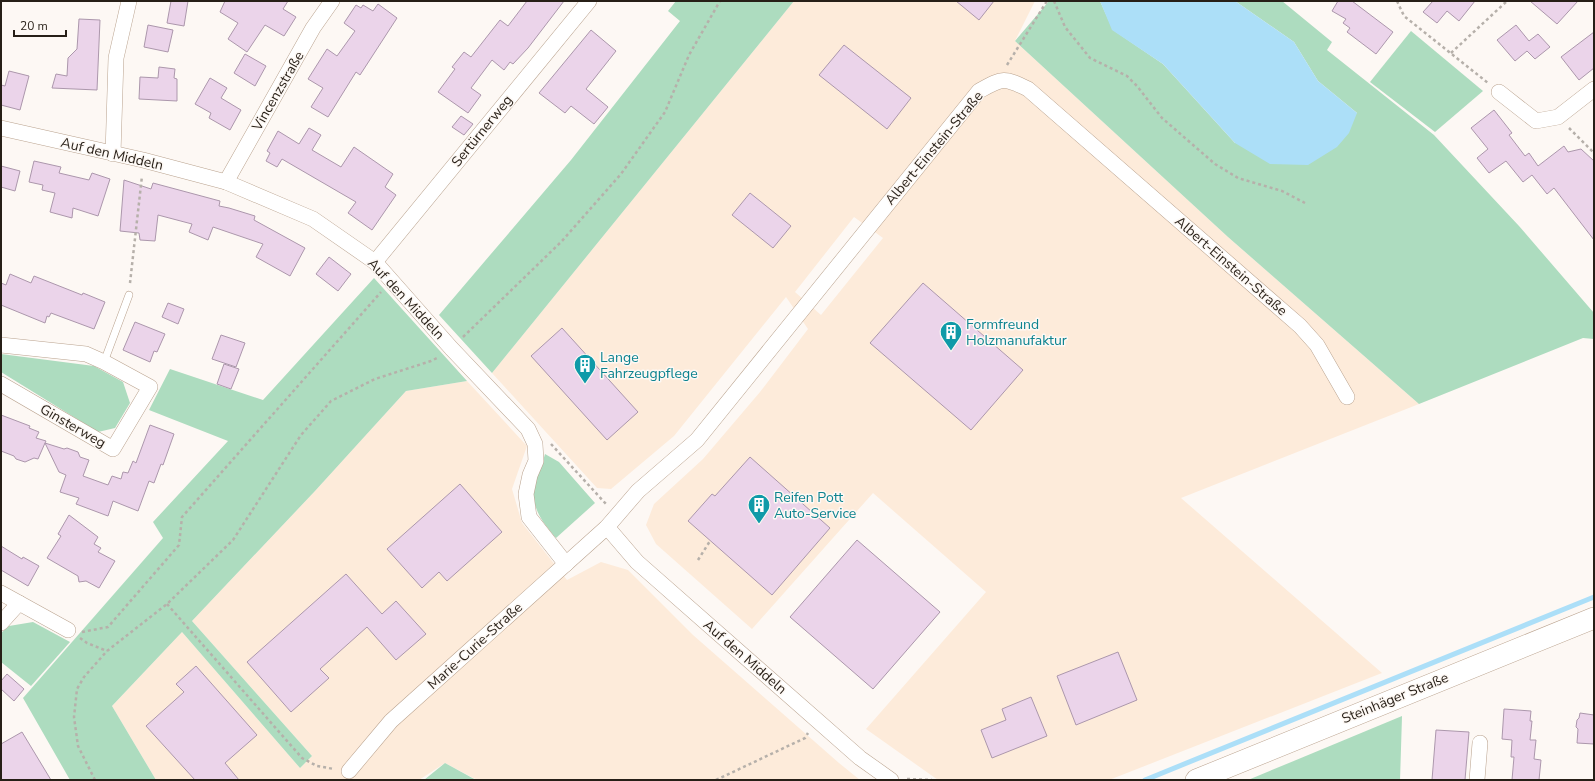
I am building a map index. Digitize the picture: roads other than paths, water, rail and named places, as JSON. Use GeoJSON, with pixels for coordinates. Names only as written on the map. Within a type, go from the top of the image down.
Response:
{"type":"FeatureCollection","features":[{"type":"Feature","properties":{"kind":"main road","name":"Steinhäger Straße"},"geometry":{"type":"LineString","coordinates":[[1196,780],[1594,618]]}},
{"type":"Feature","properties":{"kind":"street"},"geometry":{"type":"LineString","coordinates":[[113,154],[116,58],[129,1]]}},
{"type":"Feature","properties":{"kind":"street","name":"Vincenzstraße"},"geometry":{"type":"LineString","coordinates":[[226,182],[313,28],[332,1]]}},
{"type":"Feature","properties":{"kind":"street","name":"Sertürnerweg"},"geometry":{"type":"LineString","coordinates":[[375,262],[589,1]]}},
{"type":"Feature","properties":{"kind":"street","name":"Albert-Einstein-Straße"},"geometry":{"type":"LineString","coordinates":[[607,527],[638,490],[697,440],[979,91],[998,80],[1009,80],[1028,89],[1300,326],[1317,345],[1347,397]]}},
{"type":"Feature","properties":{"kind":"street"},"geometry":{"type":"LineString","coordinates":[[1499,92],[1536,121],[1558,117],[1594,89]]}},
{"type":"Feature","properties":{"kind":"street","name":"Auf den Middeln"},"geometry":{"type":"LineString","coordinates":[[1,128],[143,160],[226,182],[313,219],[375,262],[451,348],[528,430],[535,444],[536,461],[530,475],[526,494],[529,517],[566,564]]}},
{"type":"Feature","properties":{"kind":"street","name":"Ginsterweg"},"geometry":{"type":"LineString","coordinates":[[1,345],[86,354],[150,387],[113,449],[1,384]]}},
{"type":"Feature","properties":{"kind":"street","name":"Auf den Middeln"},"geometry":{"type":"LineString","coordinates":[[607,527],[637,562],[860,758],[889,779]]}},
{"type":"Feature","properties":{"kind":"street","name":"Marie-Curie-Straße"},"geometry":{"type":"LineString","coordinates":[[349,771],[391,720],[607,527]]}},
{"type":"Feature","properties":{"kind":"street"},"geometry":{"type":"LineString","coordinates":[[1,593],[68,630]]}},
{"type":"Feature","properties":{"kind":"street"},"geometry":{"type":"LineString","coordinates":[[1,623],[19,603]]}},
{"type":"Feature","properties":{"kind":"street"},"geometry":{"type":"LineString","coordinates":[[1477,780],[1480,743]]}},
{"type":"Feature","properties":{"kind":"lane"},"geometry":{"type":"LineString","coordinates":[[104,362],[129,295]]}},
{"type":"Feature","properties":{"kind":"water"},"geometry":{"type":"Polygon","coordinates":[[[1100,1],[1235,1],[1294,42],[1318,81],[1357,113],[1349,133],[1337,147],[1308,165],[1270,164],[1235,143],[1163,64],[1112,30],[1100,1]]]}},
{"type":"Feature","properties":{"kind":"waterway"},"geometry":{"type":"LineString","coordinates":[[1145,780],[1594,597]]}},
{"type":"Feature","properties":{"kind":"place","name":"Formfreund Holzmanufaktur"},"geometry":{"type":"Point","coordinates":[951,352]}},
{"type":"Feature","properties":{"kind":"place","name":"Lange Fahrzeugpflege"},"geometry":{"type":"Point","coordinates":[585,384]}},
{"type":"Feature","properties":{"kind":"place","name":"Reifen Pott Auto-Service"},"geometry":{"type":"Point","coordinates":[759,524]}}]}
